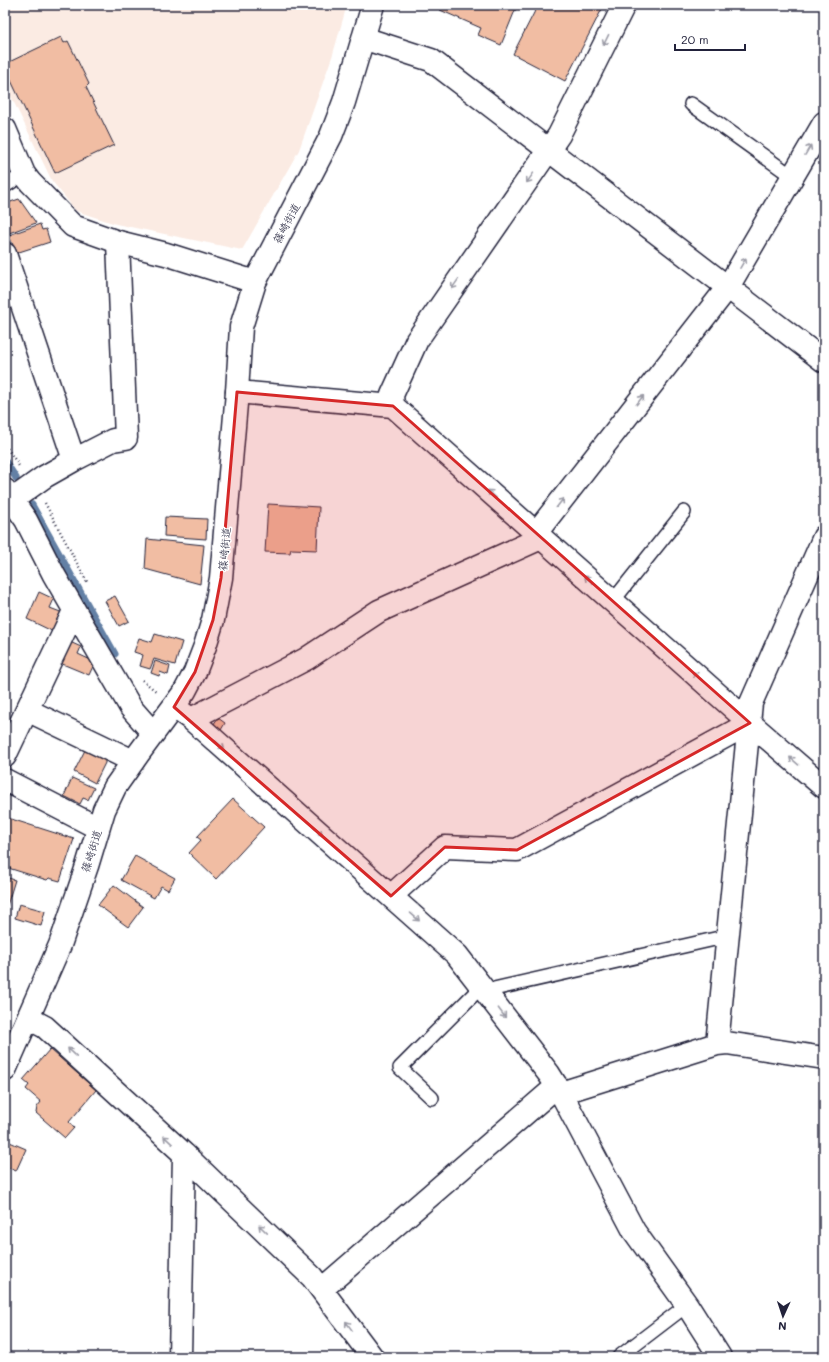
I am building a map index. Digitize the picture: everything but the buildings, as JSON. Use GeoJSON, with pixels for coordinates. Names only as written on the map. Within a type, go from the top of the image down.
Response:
{"type":"FeatureCollection","features":[{"type":"Feature","properties":{"kind":"street","name":"篠崎街道"},"geometry":{"type":"LineString","coordinates":[[5,1070],[60,945],[104,810],[115,787],[185,691],[195,672],[213,620],[221,578],[241,327],[255,282],[331,136],[344,102],[373,5]]}},
{"type":"Feature","properties":{"kind":"street"},"geometry":{"type":"LineString","coordinates":[[393,406],[392,395],[417,340],[559,135],[624,5]]}},
{"type":"Feature","properties":{"kind":"street"},"geometry":{"type":"LineString","coordinates":[[363,38],[430,60],[824,361]]}},
{"type":"Feature","properties":{"kind":"street"},"geometry":{"type":"LineString","coordinates":[[720,1357],[687,1305],[634,1231],[549,1074],[457,955],[174,706],[306,659],[379,611],[539,536],[728,287],[824,123]]}},
{"type":"Feature","properties":{"kind":"street"},"geometry":{"type":"LineString","coordinates":[[5,129],[24,174],[73,226],[118,242],[166,254],[255,282]]}},
{"type":"Feature","properties":{"kind":"street"},"geometry":{"type":"LineString","coordinates":[[118,242],[126,438],[113,440],[74,460],[33,486],[8,495],[26,520],[54,576],[131,708],[153,733]]}},
{"type":"Feature","properties":{"kind":"street"},"geometry":{"type":"LineString","coordinates":[[5,254],[74,460]]}},
{"type":"Feature","properties":{"kind":"street"},"geometry":{"type":"LineString","coordinates":[[237,392],[393,406],[824,787]]}},
{"type":"Feature","properties":{"kind":"street"},"geometry":{"type":"LineString","coordinates":[[717,1044],[751,703],[824,537]]}},
{"type":"Feature","properties":{"kind":"street"},"geometry":{"type":"LineString","coordinates":[[5,756],[74,611]]}},
{"type":"Feature","properties":{"kind":"street"},"geometry":{"type":"LineString","coordinates":[[27,710],[133,761]]}},
{"type":"Feature","properties":{"kind":"street"},"geometry":{"type":"LineString","coordinates":[[390,896],[445,848],[517,850],[750,723]]}},
{"type":"Feature","properties":{"kind":"street"},"geometry":{"type":"LineString","coordinates":[[5,780],[98,828]]}},
{"type":"Feature","properties":{"kind":"street"},"geometry":{"type":"LineString","coordinates":[[28,1018],[45,1027],[184,1154],[312,1277],[372,1357]]}},
{"type":"Feature","properties":{"kind":"street"},"geometry":{"type":"LineString","coordinates":[[322,1289],[559,1090],[717,1044],[727,1043],[824,1058]]}},
{"type":"Feature","properties":{"kind":"street"},"geometry":{"type":"LineString","coordinates":[[180,1357],[184,1154]]}},
{"type":"Feature","properties":{"kind":"lane"},"geometry":{"type":"LineString","coordinates":[[691,104],[793,177]]}},
{"type":"Feature","properties":{"kind":"lane"},"geometry":{"type":"LineString","coordinates":[[5,186],[24,174]]}},
{"type":"Feature","properties":{"kind":"lane"},"geometry":{"type":"LineString","coordinates":[[613,601],[684,512]]}},
{"type":"Feature","properties":{"kind":"lane"},"geometry":{"type":"LineString","coordinates":[[432,1098],[400,1068],[484,989],[728,936]]}},
{"type":"Feature","properties":{"kind":"lane"},"geometry":{"type":"LineString","coordinates":[[619,1357],[687,1305]]}},
{"type":"Feature","properties":{"kind":"path"},"geometry":{"type":"LineString","coordinates":[[5,445],[49,509],[89,587]]}},
{"type":"Feature","properties":{"kind":"path"},"geometry":{"type":"LineString","coordinates":[[142,679],[174,706]]}},
{"type":"Feature","properties":{"kind":"highlighted area"},"geometry":{"type":"Polygon","coordinates":[[[237,392],[393,406],[750,723],[517,850],[445,847],[391,896],[174,707],[195,672],[213,620],[221,578],[237,392]]]}},
{"type":"Feature","properties":{"kind":"shaded area"},"geometry":{"type":"Polygon","coordinates":[[[5,5],[347,5],[333,54],[299,150],[242,250],[116,224],[76,211],[52,181],[5,84],[5,5]]]}},
{"type":"Feature","properties":{"kind":"waterway"},"geometry":{"type":"LineString","coordinates":[[5,461],[16,478]]}},
{"type":"Feature","properties":{"kind":"waterway"},"geometry":{"type":"LineString","coordinates":[[32,505],[115,654]]}}]}
